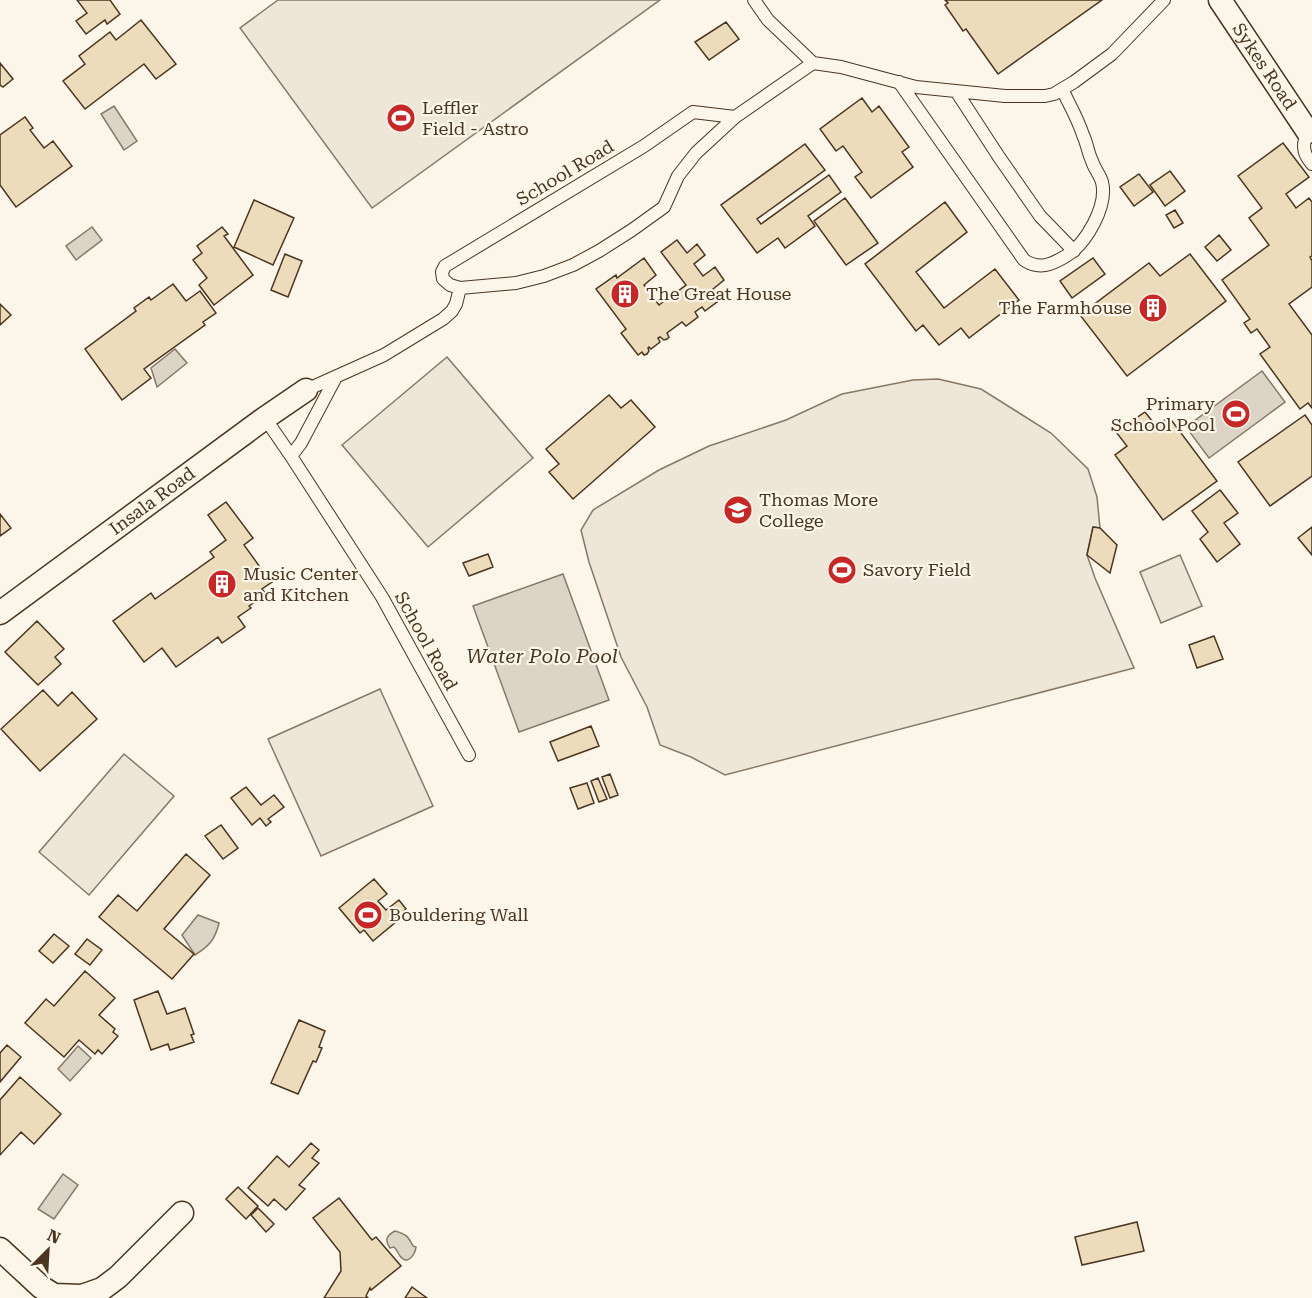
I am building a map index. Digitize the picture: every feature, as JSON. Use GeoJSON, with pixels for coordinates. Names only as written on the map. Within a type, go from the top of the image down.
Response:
{"type":"FeatureCollection","features":[{"type":"Feature","properties":{"kind":"street","name":"Sykes Road"},"geometry":{"type":"LineString","coordinates":[[1220,0],[1310,131]]}},
{"type":"Feature","properties":{"kind":"street","name":"Insala Road"},"geometry":{"type":"LineString","coordinates":[[0,613],[306,390]]}},
{"type":"Feature","properties":{"kind":"street"},"geometry":{"type":"LineString","coordinates":[[0,1248],[41,1287],[54,1295],[82,1296],[102,1289],[118,1277],[182,1213]]}},
{"type":"Feature","properties":{"kind":"lane"},"geometry":{"type":"LineString","coordinates":[[754,0],[768,20],[813,63],[841,67],[916,87],[1005,96],[1045,96],[1054,94],[1074,82],[1112,54],[1164,0]]}},
{"type":"Feature","properties":{"kind":"lane"},"geometry":{"type":"LineString","coordinates":[[306,390],[384,355],[443,319],[456,304],[460,288],[516,283],[544,276],[573,265],[616,241],[664,207],[678,176],[696,153],[735,117],[813,63]]}},
{"type":"Feature","properties":{"kind":"lane"},"geometry":{"type":"LineString","coordinates":[[899,82],[1024,260],[1032,266],[1040,267],[1057,262],[1074,251],[1090,230],[1102,207],[1102,182],[1062,89]]}},
{"type":"Feature","properties":{"kind":"lane"},"geometry":{"type":"LineString","coordinates":[[956,91],[1040,216],[1074,251]]}},
{"type":"Feature","properties":{"kind":"lane","name":"School Road"},"geometry":{"type":"LineString","coordinates":[[460,288],[450,285],[444,279],[442,272],[445,266],[644,147],[693,112],[735,117]]}},
{"type":"Feature","properties":{"kind":"lane"},"geometry":{"type":"LineString","coordinates":[[1310,131],[1305,137],[1304,148],[1312,164]]}},
{"type":"Feature","properties":{"kind":"lane"},"geometry":{"type":"LineString","coordinates":[[291,456],[302,443],[336,377]]}},
{"type":"Feature","properties":{"kind":"lane","name":"School Road"},"geometry":{"type":"LineString","coordinates":[[265,418],[382,597],[469,754]]}},
{"type":"Feature","properties":{"kind":"shaded area","name":"Leffler Field - Astro"},"geometry":{"type":"Polygon","coordinates":[[[278,0],[660,0],[372,208],[240,28],[278,0]]]}},
{"type":"Feature","properties":{"kind":"shaded area"},"geometry":{"type":"Polygon","coordinates":[[[447,357],[533,458],[428,547],[342,445],[447,357]]]}},
{"type":"Feature","properties":{"kind":"shaded area","name":"Savory Field"},"geometry":{"type":"Polygon","coordinates":[[[938,379],[981,389],[1051,433],[1088,469],[1097,497],[1100,528],[1093,527],[1087,555],[1134,668],[725,775],[691,757],[660,745],[647,707],[621,657],[589,562],[581,530],[593,510],[659,470],[709,446],[786,420],[842,394],[913,380],[938,379]]]}},
{"type":"Feature","properties":{"kind":"shaded area"},"geometry":{"type":"Polygon","coordinates":[[[1180,555],[1202,606],[1161,623],[1140,572],[1180,555]]]}},
{"type":"Feature","properties":{"kind":"shaded area"},"geometry":{"type":"Polygon","coordinates":[[[380,689],[433,806],[321,856],[268,739],[380,689]]]}},
{"type":"Feature","properties":{"kind":"shaded area"},"geometry":{"type":"Polygon","coordinates":[[[124,754],[174,796],[89,895],[39,852],[124,754]]]}},
{"type":"Feature","properties":{"kind":"water"},"geometry":{"type":"Polygon","coordinates":[[[114,106],[137,141],[124,150],[101,114],[114,106]]]}},
{"type":"Feature","properties":{"kind":"water"},"geometry":{"type":"Polygon","coordinates":[[[92,227],[102,240],[76,260],[66,246],[92,227]]]}},
{"type":"Feature","properties":{"kind":"water"},"geometry":{"type":"Polygon","coordinates":[[[175,349],[187,363],[157,387],[151,368],[175,349]]]}},
{"type":"Feature","properties":{"kind":"water","name":"Primary School Pool"},"geometry":{"type":"Polygon","coordinates":[[[1262,371],[1285,402],[1209,458],[1186,427],[1262,371]]]}},
{"type":"Feature","properties":{"kind":"water","name":"Water Polo Pool"},"geometry":{"type":"Polygon","coordinates":[[[563,574],[609,700],[519,732],[473,606],[563,574]]]}},
{"type":"Feature","properties":{"kind":"water"},"geometry":{"type":"Polygon","coordinates":[[[198,915],[219,923],[211,942],[195,955],[182,935],[198,915]]]}},
{"type":"Feature","properties":{"kind":"water"},"geometry":{"type":"Polygon","coordinates":[[[78,1046],[91,1058],[70,1081],[58,1069],[78,1046]]]}},
{"type":"Feature","properties":{"kind":"water"},"geometry":{"type":"Polygon","coordinates":[[[63,1174],[78,1185],[54,1219],[38,1209],[63,1174]]]}},
{"type":"Feature","properties":{"kind":"water"},"geometry":{"type":"Polygon","coordinates":[[[395,1231],[406,1236],[416,1247],[408,1260],[403,1259],[394,1247],[390,1248],[387,1243],[387,1238],[395,1231]]]}},
{"type":"Feature","properties":{"kind":"building"},"geometry":{"type":"Polygon","coordinates":[[[77,0],[110,0],[120,14],[107,24],[105,20],[86,34],[76,21],[87,13],[77,0]]]}},
{"type":"Feature","properties":{"kind":"building"},"geometry":{"type":"Polygon","coordinates":[[[945,0],[1102,0],[998,74],[966,29],[963,31],[945,5],[948,3],[945,0]]]}},
{"type":"Feature","properties":{"kind":"building"},"geometry":{"type":"Polygon","coordinates":[[[141,20],[176,64],[156,79],[144,64],[85,109],[63,81],[85,64],[79,56],[110,32],[116,40],[141,20]]]}},
{"type":"Feature","properties":{"kind":"building"},"geometry":{"type":"Polygon","coordinates":[[[726,22],[739,39],[709,60],[695,42],[726,22]]]}},
{"type":"Feature","properties":{"kind":"building"},"geometry":{"type":"Polygon","coordinates":[[[0,63],[13,79],[3,87],[0,85],[0,63]]]}},
{"type":"Feature","properties":{"kind":"building"},"geometry":{"type":"Polygon","coordinates":[[[862,98],[872,112],[879,106],[909,147],[902,152],[913,167],[871,198],[855,177],[862,172],[843,146],[836,151],[820,129],[862,98]]]}},
{"type":"Feature","properties":{"kind":"building"},"geometry":{"type":"Polygon","coordinates":[[[25,117],[33,128],[30,130],[44,148],[53,141],[72,166],[16,207],[0,185],[0,135],[25,117]]]}},
{"type":"Feature","properties":{"kind":"building"},"geometry":{"type":"Polygon","coordinates":[[[1283,143],[1309,177],[1286,194],[1296,208],[1309,198],[1312,202],[1312,256],[1310,257],[1312,287],[1289,304],[1312,335],[1312,408],[1308,403],[1300,409],[1260,354],[1270,347],[1257,329],[1251,333],[1244,323],[1250,319],[1222,280],[1269,245],[1249,218],[1262,208],[1238,176],[1283,143]]]}},
{"type":"Feature","properties":{"kind":"building"},"geometry":{"type":"Polygon","coordinates":[[[805,144],[825,170],[757,219],[761,224],[829,175],[841,192],[808,216],[815,226],[785,248],[778,238],[757,253],[721,205],[805,144]]]}},
{"type":"Feature","properties":{"kind":"building"},"geometry":{"type":"Polygon","coordinates":[[[1170,171],[1185,191],[1165,206],[1150,185],[1170,171]]]}},
{"type":"Feature","properties":{"kind":"building"},"geometry":{"type":"Polygon","coordinates":[[[1139,174],[1153,192],[1134,206],[1120,187],[1139,174]]]}},
{"type":"Feature","properties":{"kind":"building"},"geometry":{"type":"Polygon","coordinates":[[[845,198],[878,243],[846,265],[814,221],[845,198]]]}},
{"type":"Feature","properties":{"kind":"building"},"geometry":{"type":"Polygon","coordinates":[[[254,200],[294,218],[273,265],[234,247],[254,200]]]}},
{"type":"Feature","properties":{"kind":"building"},"geometry":{"type":"Polygon","coordinates":[[[945,202],[967,232],[916,272],[944,308],[995,269],[1019,300],[969,338],[961,328],[939,345],[923,325],[916,331],[865,264],[945,202]]]}},
{"type":"Feature","properties":{"kind":"building"},"geometry":{"type":"Polygon","coordinates":[[[1175,210],[1183,223],[1174,228],[1166,215],[1175,210]]]}},
{"type":"Feature","properties":{"kind":"building"},"geometry":{"type":"Polygon","coordinates":[[[222,227],[228,234],[224,236],[253,275],[214,305],[199,285],[207,278],[193,260],[202,253],[197,246],[222,227]]]}},
{"type":"Feature","properties":{"kind":"building"},"geometry":{"type":"Polygon","coordinates":[[[1219,235],[1231,250],[1217,261],[1205,247],[1219,235]]]}},
{"type":"Feature","properties":{"kind":"building","name":"The Great House"},"geometry":{"type":"Polygon","coordinates":[[[677,240],[687,253],[697,244],[705,255],[694,264],[703,276],[715,267],[724,280],[713,289],[721,299],[705,311],[702,307],[695,312],[698,317],[686,326],[682,322],[667,333],[669,337],[667,339],[658,338],[660,342],[651,349],[649,347],[647,354],[644,355],[642,352],[638,355],[621,333],[626,329],[596,289],[616,275],[617,278],[644,258],[656,275],[644,285],[659,305],[686,285],[661,252],[677,240]]]}},
{"type":"Feature","properties":{"kind":"building"},"geometry":{"type":"Polygon","coordinates":[[[285,254],[302,261],[288,297],[271,290],[285,254]]]}},
{"type":"Feature","properties":{"kind":"building","name":"The Farmhouse"},"geometry":{"type":"Polygon","coordinates":[[[1190,254],[1226,301],[1127,376],[1080,315],[1149,263],[1160,276],[1190,254]]]}},
{"type":"Feature","properties":{"kind":"building"},"geometry":{"type":"Polygon","coordinates":[[[1093,258],[1105,274],[1072,298],[1060,281],[1093,258]]]}},
{"type":"Feature","properties":{"kind":"building"},"geometry":{"type":"Polygon","coordinates":[[[173,284],[186,301],[200,291],[216,313],[203,322],[205,325],[144,369],[151,378],[122,400],[85,349],[136,311],[134,308],[149,297],[151,300],[173,284]]]}},
{"type":"Feature","properties":{"kind":"building"},"geometry":{"type":"Polygon","coordinates":[[[0,304],[11,315],[0,325],[0,304]]]}},
{"type":"Feature","properties":{"kind":"building"},"geometry":{"type":"Polygon","coordinates":[[[609,395],[621,408],[631,400],[655,427],[573,499],[549,472],[559,464],[546,449],[609,395]]]}},
{"type":"Feature","properties":{"kind":"building"},"geometry":{"type":"Polygon","coordinates":[[[1145,412],[1156,426],[1169,417],[1217,481],[1163,520],[1115,455],[1127,446],[1116,432],[1145,412]]]}},
{"type":"Feature","properties":{"kind":"building"},"geometry":{"type":"Polygon","coordinates":[[[1305,415],[1312,425],[1312,476],[1270,506],[1238,462],[1305,415]]]}},
{"type":"Feature","properties":{"kind":"building"},"geometry":{"type":"Polygon","coordinates":[[[1220,490],[1238,513],[1224,523],[1240,544],[1217,562],[1200,539],[1208,532],[1192,511],[1220,490]]]}},
{"type":"Feature","properties":{"kind":"building","name":"Music Center and Kitchen"},"geometry":{"type":"Polygon","coordinates":[[[226,502],[253,538],[244,545],[265,574],[268,571],[275,580],[262,589],[266,594],[238,617],[245,627],[222,643],[218,637],[176,667],[162,648],[144,662],[113,621],[151,593],[155,599],[214,557],[210,552],[226,540],[208,515],[226,502]]]}},
{"type":"Feature","properties":{"kind":"building"},"geometry":{"type":"Polygon","coordinates":[[[0,514],[11,528],[0,536],[0,514]]]}},
{"type":"Feature","properties":{"kind":"building"},"geometry":{"type":"Polygon","coordinates":[[[1093,527],[1100,528],[1117,545],[1110,573],[1087,555],[1093,527]]]}},
{"type":"Feature","properties":{"kind":"building"},"geometry":{"type":"Polygon","coordinates":[[[1312,527],[1312,555],[1298,538],[1312,527]]]}},
{"type":"Feature","properties":{"kind":"building"},"geometry":{"type":"Polygon","coordinates":[[[488,554],[493,567],[469,576],[463,563],[488,554]]]}},
{"type":"Feature","properties":{"kind":"building"},"geometry":{"type":"Polygon","coordinates":[[[37,621],[64,649],[55,657],[61,664],[38,685],[5,652],[37,621]]]}},
{"type":"Feature","properties":{"kind":"building"},"geometry":{"type":"Polygon","coordinates":[[[1214,636],[1223,659],[1197,668],[1189,645],[1214,636]]]}},
{"type":"Feature","properties":{"kind":"building"},"geometry":{"type":"Polygon","coordinates":[[[43,690],[58,706],[72,692],[97,719],[40,771],[1,729],[43,690]]]}},
{"type":"Feature","properties":{"kind":"building"},"geometry":{"type":"Polygon","coordinates":[[[591,726],[599,746],[558,761],[550,742],[591,726]]]}},
{"type":"Feature","properties":{"kind":"building"},"geometry":{"type":"Polygon","coordinates":[[[610,774],[618,795],[610,798],[602,777],[610,774]]]}},
{"type":"Feature","properties":{"kind":"building"},"geometry":{"type":"Polygon","coordinates":[[[598,778],[607,799],[599,802],[591,781],[598,778]]]}},
{"type":"Feature","properties":{"kind":"building"},"geometry":{"type":"Polygon","coordinates":[[[587,783],[594,803],[578,809],[570,788],[587,783]]]}},
{"type":"Feature","properties":{"kind":"building"},"geometry":{"type":"Polygon","coordinates":[[[246,787],[261,805],[274,795],[284,807],[268,819],[271,822],[266,826],[260,818],[252,825],[231,798],[246,787]]]}},
{"type":"Feature","properties":{"kind":"building"},"geometry":{"type":"Polygon","coordinates":[[[221,825],[238,848],[223,859],[205,836],[221,825]]]}},
{"type":"Feature","properties":{"kind":"building"},"geometry":{"type":"Polygon","coordinates":[[[186,854],[210,875],[164,929],[194,954],[172,979],[99,917],[118,895],[137,911],[186,854]]]}},
{"type":"Feature","properties":{"kind":"building"},"geometry":{"type":"Polygon","coordinates":[[[374,879],[387,894],[378,901],[386,910],[399,900],[406,909],[395,918],[397,921],[373,941],[364,930],[360,933],[339,908],[374,879]]]}},
{"type":"Feature","properties":{"kind":"building"},"geometry":{"type":"Polygon","coordinates":[[[54,934],[69,946],[53,963],[39,951],[54,934]]]}},
{"type":"Feature","properties":{"kind":"building"},"geometry":{"type":"Polygon","coordinates":[[[87,939],[102,950],[90,965],[75,954],[87,939]]]}},
{"type":"Feature","properties":{"kind":"building"},"geometry":{"type":"Polygon","coordinates":[[[85,971],[115,998],[99,1015],[115,1029],[113,1032],[118,1036],[102,1054],[98,1050],[95,1054],[79,1040],[64,1057],[25,1023],[46,999],[54,1006],[85,971]]]}},
{"type":"Feature","properties":{"kind":"building"},"geometry":{"type":"Polygon","coordinates":[[[158,991],[167,1014],[185,1008],[194,1034],[191,1035],[194,1042],[170,1050],[168,1044],[151,1050],[134,1000],[158,991]]]}},
{"type":"Feature","properties":{"kind":"building"},"geometry":{"type":"Polygon","coordinates":[[[299,1020],[325,1031],[319,1047],[322,1048],[316,1062],[313,1061],[298,1094],[271,1083],[299,1020]]]}},
{"type":"Feature","properties":{"kind":"building"},"geometry":{"type":"Polygon","coordinates":[[[7,1045],[21,1057],[0,1082],[0,1053],[7,1045]]]}},
{"type":"Feature","properties":{"kind":"building"},"geometry":{"type":"Polygon","coordinates":[[[20,1077],[61,1114],[34,1144],[21,1132],[0,1155],[0,1100],[20,1077]]]}},
{"type":"Feature","properties":{"kind":"building"},"geometry":{"type":"Polygon","coordinates":[[[311,1143],[319,1150],[312,1158],[319,1163],[299,1185],[305,1189],[286,1210],[274,1199],[268,1206],[248,1188],[277,1156],[289,1167],[311,1143]]]}},
{"type":"Feature","properties":{"kind":"building"},"geometry":{"type":"Polygon","coordinates":[[[238,1187],[258,1206],[246,1219],[226,1199],[238,1187]]]}},
{"type":"Feature","properties":{"kind":"building"},"geometry":{"type":"Polygon","coordinates":[[[339,1198],[372,1240],[376,1237],[401,1266],[371,1290],[370,1288],[366,1296],[368,1298],[324,1298],[341,1271],[340,1252],[313,1218],[339,1198]]]}},
{"type":"Feature","properties":{"kind":"building"},"geometry":{"type":"Polygon","coordinates":[[[258,1208],[274,1224],[266,1232],[251,1215],[258,1208]]]}},
{"type":"Feature","properties":{"kind":"building"},"geometry":{"type":"Polygon","coordinates":[[[1137,1222],[1144,1251],[1082,1265],[1075,1237],[1137,1222]]]}},
{"type":"Feature","properties":{"kind":"building"},"geometry":{"type":"Polygon","coordinates":[[[412,1287],[427,1298],[405,1298],[412,1287]]]}},
{"type":"Feature","properties":{"kind":"place","name":"Leffler Field - Astro"},"geometry":{"type":"Point","coordinates":[401,118]}},
{"type":"Feature","properties":{"kind":"place","name":"The Great House"},"geometry":{"type":"Point","coordinates":[625,294]}},
{"type":"Feature","properties":{"kind":"place","name":"The Farmhouse"},"geometry":{"type":"Point","coordinates":[1153,308]}},
{"type":"Feature","properties":{"kind":"place","name":"Primary School Pool"},"geometry":{"type":"Point","coordinates":[1236,414]}},
{"type":"Feature","properties":{"kind":"place","name":"Thomas More College"},"geometry":{"type":"Point","coordinates":[738,510]}},
{"type":"Feature","properties":{"kind":"place","name":"Savory Field"},"geometry":{"type":"Point","coordinates":[842,570]}},
{"type":"Feature","properties":{"kind":"place","name":"Music Center and Kitchen"},"geometry":{"type":"Point","coordinates":[222,584]}},
{"type":"Feature","properties":{"kind":"place","name":"Bouldering Wall"},"geometry":{"type":"Point","coordinates":[368,915]}}]}
